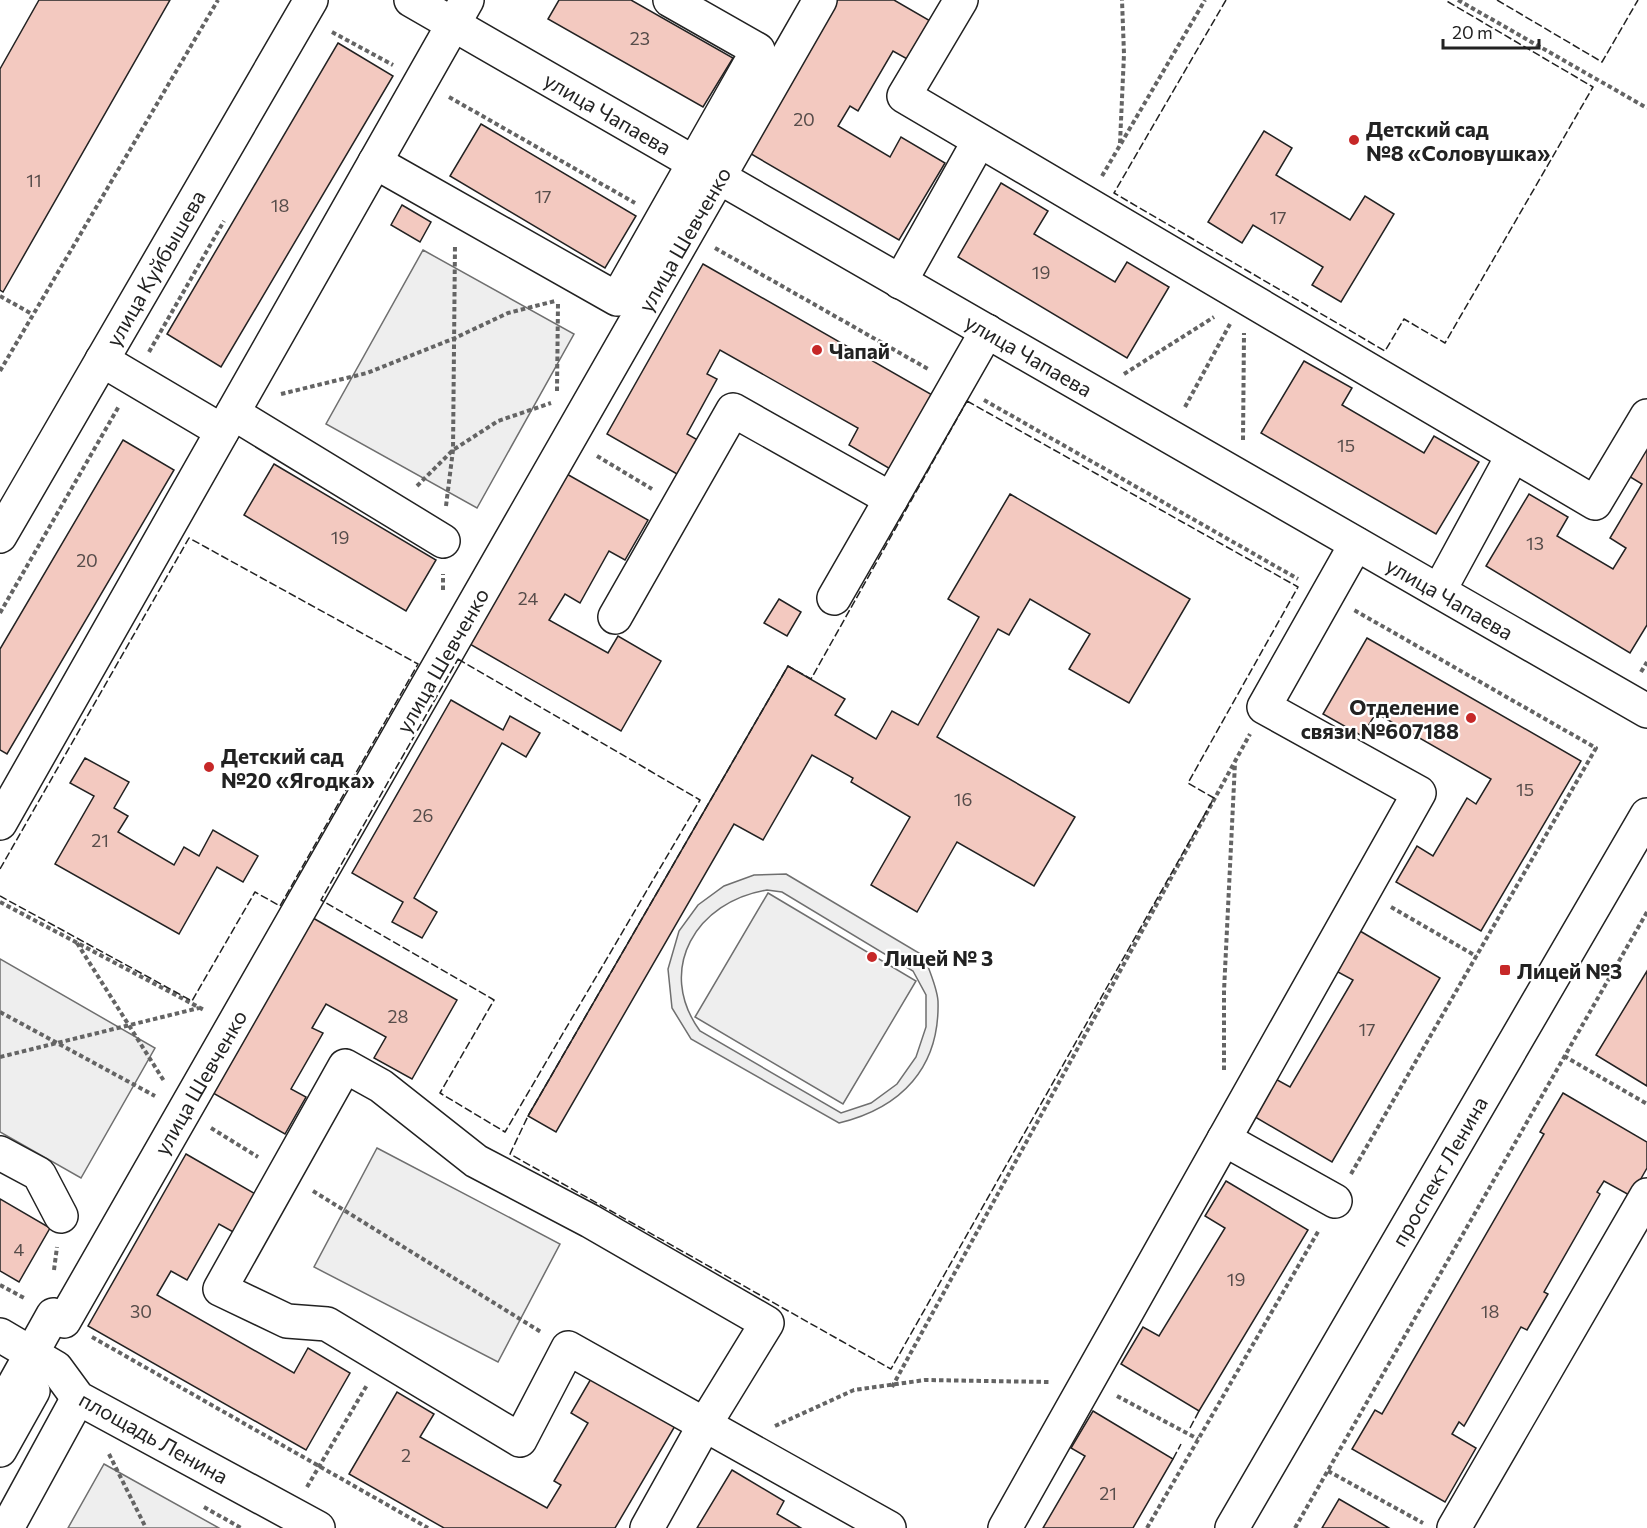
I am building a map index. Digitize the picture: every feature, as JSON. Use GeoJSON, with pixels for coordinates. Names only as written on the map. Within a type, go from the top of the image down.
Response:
{"type":"FeatureCollection","features":[{"type":"Feature","properties":{"kind":"street","name":"улица Куйбышева"},"geometry":{"type":"LineString","coordinates":[[0,536],[311,0]]}},
{"type":"Feature","properties":{"kind":"street","name":"улица Чапаева"},"geometry":{"type":"LineString","coordinates":[[411,0],[460,12],[706,170],[1647,711]]}},
{"type":"Feature","properties":{"kind":"street"},"geometry":{"type":"LineString","coordinates":[[375,162],[617,299],[706,170],[758,50],[670,0]]}},
{"type":"Feature","properties":{"kind":"street","name":"улица Шевченко"},"geometry":{"type":"LineString","coordinates":[[0,1410],[40,1359],[58,1318],[184,1111],[569,440],[706,170],[820,0]]}},
{"type":"Feature","properties":{"kind":"street"},"geometry":{"type":"LineString","coordinates":[[961,0],[904,96],[1595,503],[1647,416]]}},
{"type":"Feature","properties":{"kind":"street"},"geometry":{"type":"LineString","coordinates":[[0,823],[9,787],[228,422],[460,12]]}},
{"type":"Feature","properties":{"kind":"street"},"geometry":{"type":"LineString","coordinates":[[900,282],[979,141]]}},
{"type":"Feature","properties":{"kind":"street"},"geometry":{"type":"LineString","coordinates":[[834,598],[987,331]]}},
{"type":"Feature","properties":{"kind":"street"},"geometry":{"type":"LineString","coordinates":[[102,360],[134,379],[228,422],[393,510],[443,542]]}},
{"type":"Feature","properties":{"kind":"street"},"geometry":{"type":"LineString","coordinates":[[615,617],[733,410],[891,499]]}},
{"type":"Feature","properties":{"kind":"street"},"geometry":{"type":"LineString","coordinates":[[1439,591],[1513,455]]}},
{"type":"Feature","properties":{"kind":"street"},"geometry":{"type":"LineString","coordinates":[[1005,1528],[1419,794],[1264,707],[1356,544]]}},
{"type":"Feature","properties":{"kind":"street","name":"проспект Ленина"},"geometry":{"type":"LineString","coordinates":[[1232,1528],[1647,815]]}},
{"type":"Feature","properties":{"kind":"street"},"geometry":{"type":"LineString","coordinates":[[647,1528],[705,1424],[767,1323],[590,1221],[476,1161],[381,1086],[345,1066],[220,1289],[287,1321],[327,1324],[520,1440],[567,1348],[705,1424],[890,1528]]}},
{"type":"Feature","properties":{"kind":"street"},"geometry":{"type":"LineString","coordinates":[[1224,1139],[1335,1201]]}},
{"type":"Feature","properties":{"kind":"street"},"geometry":{"type":"LineString","coordinates":[[0,1153],[39,1174],[60,1216]]}},
{"type":"Feature","properties":{"kind":"street"},"geometry":{"type":"LineString","coordinates":[[1454,1528],[1647,1195]]}},
{"type":"Feature","properties":{"kind":"street","name":"площадь Ленина"},"geometry":{"type":"LineString","coordinates":[[0,1335],[56,1368],[78,1398],[304,1521]]}},
{"type":"Feature","properties":{"kind":"street"},"geometry":{"type":"LineString","coordinates":[[0,1450],[40,1359]]}},
{"type":"Feature","properties":{"kind":"street"},"geometry":{"type":"LineString","coordinates":[[7,1528],[78,1398]]}},
{"type":"Feature","properties":{"kind":"path"},"geometry":{"type":"LineString","coordinates":[[0,371],[218,0]]}},
{"type":"Feature","properties":{"kind":"path"},"geometry":{"type":"LineString","coordinates":[[1120,145],[1124,54],[1122,0]]}},
{"type":"Feature","properties":{"kind":"path"},"geometry":{"type":"LineString","coordinates":[[1086,203],[1205,0]]}},
{"type":"Feature","properties":{"kind":"path"},"geometry":{"type":"LineString","coordinates":[[1458,0],[1647,108]]}},
{"type":"Feature","properties":{"kind":"path"},"geometry":{"type":"LineString","coordinates":[[327,41],[333,31]]}},
{"type":"Feature","properties":{"kind":"path"},"geometry":{"type":"LineString","coordinates":[[450,646],[443,612],[443,542],[453,450],[455,207]]}},
{"type":"Feature","properties":{"kind":"path"},"geometry":{"type":"LineString","coordinates":[[0,614],[227,215]]}},
{"type":"Feature","properties":{"kind":"path"},"geometry":{"type":"LineString","coordinates":[[0,296],[32,315]]}},
{"type":"Feature","properties":{"kind":"path"},"geometry":{"type":"LineString","coordinates":[[1123,375],[1245,297]]}},
{"type":"Feature","properties":{"kind":"path"},"geometry":{"type":"LineString","coordinates":[[1184,409],[1245,297]]}},
{"type":"Feature","properties":{"kind":"path"},"geometry":{"type":"LineString","coordinates":[[1243,444],[1245,297]]}},
{"type":"Feature","properties":{"kind":"path"},"geometry":{"type":"LineString","coordinates":[[278,395],[367,373],[455,338],[508,313],[566,299]]}},
{"type":"Feature","properties":{"kind":"path"},"geometry":{"type":"LineString","coordinates":[[393,510],[453,450],[498,421],[558,401],[558,301]]}},
{"type":"Feature","properties":{"kind":"path"},"geometry":{"type":"LineString","coordinates":[[569,440],[679,505]]}},
{"type":"Feature","properties":{"kind":"path"},"geometry":{"type":"LineString","coordinates":[[1642,672],[1647,662]]}},
{"type":"Feature","properties":{"kind":"path"},"geometry":{"type":"LineString","coordinates":[[892,1387],[1264,707]]}},
{"type":"Feature","properties":{"kind":"path"},"geometry":{"type":"LineString","coordinates":[[1147,1528],[1596,748]]}},
{"type":"Feature","properties":{"kind":"path"},"geometry":{"type":"LineString","coordinates":[[1224,1082],[1224,991],[1235,762]]}},
{"type":"Feature","properties":{"kind":"path"},"geometry":{"type":"LineString","coordinates":[[1363,891],[1476,956]]}},
{"type":"Feature","properties":{"kind":"path"},"geometry":{"type":"LineString","coordinates":[[0,902],[233,1026]]}},
{"type":"Feature","properties":{"kind":"path"},"geometry":{"type":"LineString","coordinates":[[1295,1528],[1647,912]]}},
{"type":"Feature","properties":{"kind":"path"},"geometry":{"type":"LineString","coordinates":[[76,943],[184,1111]]}},
{"type":"Feature","properties":{"kind":"path"},"geometry":{"type":"LineString","coordinates":[[0,1057],[200,1008]]}},
{"type":"Feature","properties":{"kind":"path"},"geometry":{"type":"LineString","coordinates":[[0,1012],[184,1111],[567,1348]]}},
{"type":"Feature","properties":{"kind":"path"},"geometry":{"type":"LineString","coordinates":[[1564,1056],[1647,1104]]}},
{"type":"Feature","properties":{"kind":"path"},"geometry":{"type":"LineString","coordinates":[[0,1285],[428,1528]]}},
{"type":"Feature","properties":{"kind":"path"},"geometry":{"type":"LineString","coordinates":[[304,1521],[319,1466],[383,1358]]}},
{"type":"Feature","properties":{"kind":"path"},"geometry":{"type":"LineString","coordinates":[[737,1443],[854,1390],[892,1387],[925,1380],[1088,1380],[1198,1439]]}},
{"type":"Feature","properties":{"kind":"path"},"geometry":{"type":"LineString","coordinates":[[108,1450],[146,1528]]}},
{"type":"Feature","properties":{"kind":"path"},"geometry":{"type":"LineString","coordinates":[[1328,1471],[1432,1528]]}},
{"type":"Feature","properties":{"kind":"shaded area"},"geometry":{"type":"Polygon","coordinates":[[[423,250],[574,334],[477,508],[326,424],[423,250]]]}},
{"type":"Feature","properties":{"kind":"shaded area"},"geometry":{"type":"Polygon","coordinates":[[[786,874],[924,956],[938,1001],[937,1025],[932,1046],[924,1065],[912,1082],[881,1107],[839,1123],[691,1039],[672,1008],[668,969],[679,931],[698,905],[724,886],[754,875],[786,874]],[[767,890],[742,897],[721,908],[703,923],[690,941],[683,962],[682,984],[687,1008],[700,1031],[841,1113],[871,1103],[897,1084],[916,1057],[926,1027],[926,995],[913,971],[782,892],[767,890]]]}},
{"type":"Feature","properties":{"kind":"shaded area"},"geometry":{"type":"Polygon","coordinates":[[[768,893],[916,981],[843,1104],[695,1017],[768,893]]]}},
{"type":"Feature","properties":{"kind":"shaded area"},"geometry":{"type":"Polygon","coordinates":[[[0,959],[155,1048],[81,1178],[0,1132],[0,959]]]}},
{"type":"Feature","properties":{"kind":"shaded area"},"geometry":{"type":"Polygon","coordinates":[[[377,1148],[560,1244],[498,1362],[314,1267],[377,1148]]]}},
{"type":"Feature","properties":{"kind":"shaded area"},"geometry":{"type":"Polygon","coordinates":[[[104,1464],[219,1528],[68,1528],[104,1464]]]}},
{"type":"Feature","properties":{"kind":"building"},"geometry":{"type":"Polygon","coordinates":[[[39,0],[170,0],[3,292],[0,290],[0,69],[39,0]]]}},
{"type":"Feature","properties":{"kind":"building"},"geometry":{"type":"Polygon","coordinates":[[[559,0],[631,0],[733,58],[703,107],[548,19],[559,0]]]}},
{"type":"Feature","properties":{"kind":"building"},"geometry":{"type":"Polygon","coordinates":[[[835,0],[894,0],[932,22],[909,60],[893,51],[858,111],[850,106],[838,126],[890,157],[901,137],[945,163],[899,240],[746,151],[835,0]]]}},
{"type":"Feature","properties":{"kind":"building"},"geometry":{"type":"Polygon","coordinates":[[[338,43],[393,76],[221,367],[167,334],[338,43]]]}},
{"type":"Feature","properties":{"kind":"building"},"geometry":{"type":"Polygon","coordinates":[[[481,124],[636,216],[605,268],[450,176],[481,124]]]}},
{"type":"Feature","properties":{"kind":"building"},"geometry":{"type":"Polygon","coordinates":[[[1264,131],[1292,148],[1276,175],[1350,220],[1365,196],[1394,214],[1341,302],[1312,285],[1323,267],[1253,225],[1242,243],[1208,222],[1264,131]]]}},
{"type":"Feature","properties":{"kind":"building"},"geometry":{"type":"Polygon","coordinates":[[[1001,183],[1048,211],[1034,234],[1115,282],[1127,262],[1169,287],[1127,358],[958,257],[1001,183]]]}},
{"type":"Feature","properties":{"kind":"building"},"geometry":{"type":"Polygon","coordinates":[[[402,205],[431,222],[420,242],[391,225],[402,205]]]}},
{"type":"Feature","properties":{"kind":"building"},"geometry":{"type":"Polygon","coordinates":[[[703,264],[934,396],[892,470],[849,445],[858,428],[720,350],[707,374],[717,379],[687,434],[703,443],[684,478],[607,434],[703,264]]]}},
{"type":"Feature","properties":{"kind":"building"},"geometry":{"type":"Polygon","coordinates":[[[1304,361],[1352,388],[1342,405],[1424,453],[1434,436],[1479,462],[1436,534],[1261,433],[1304,361]]]}},
{"type":"Feature","properties":{"kind":"building"},"geometry":{"type":"Polygon","coordinates":[[[123,440],[174,470],[7,754],[0,750],[0,649],[123,440]]]}},
{"type":"Feature","properties":{"kind":"building"},"geometry":{"type":"Polygon","coordinates":[[[1647,442],[1647,625],[1630,653],[1486,566],[1529,494],[1568,517],[1557,536],[1613,569],[1626,548],[1610,538],[1642,484],[1627,475],[1647,442]]]}},
{"type":"Feature","properties":{"kind":"building"},"geometry":{"type":"Polygon","coordinates":[[[274,464],[436,560],[406,611],[244,515],[274,464]]]}},
{"type":"Feature","properties":{"kind":"building"},"geometry":{"type":"Polygon","coordinates":[[[565,473],[648,520],[625,560],[609,551],[580,603],[565,594],[549,620],[608,653],[618,636],[661,661],[621,731],[468,643],[565,473]]]}},
{"type":"Feature","properties":{"kind":"building"},"geometry":{"type":"Polygon","coordinates":[[[1010,494],[1190,599],[1129,703],[1069,669],[1090,634],[1030,599],[1009,635],[998,629],[937,737],[1075,817],[1034,886],[957,842],[917,912],[871,885],[910,817],[851,782],[853,778],[812,755],[763,840],[734,824],[556,1132],[528,1116],[788,666],[845,699],[835,715],[876,739],[892,711],[918,725],[979,617],[948,599],[1010,494]]]}},
{"type":"Feature","properties":{"kind":"building"},"geometry":{"type":"Polygon","coordinates":[[[779,599],[801,612],[787,636],[764,623],[779,599]]]}},
{"type":"Feature","properties":{"kind":"building"},"geometry":{"type":"Polygon","coordinates":[[[1367,638],[1581,761],[1481,931],[1396,882],[1417,846],[1433,856],[1467,798],[1476,804],[1491,779],[1376,713],[1362,736],[1323,714],[1367,638]]]}},
{"type":"Feature","properties":{"kind":"building"},"geometry":{"type":"Polygon","coordinates":[[[451,700],[503,730],[510,716],[540,733],[526,757],[502,743],[414,898],[437,912],[422,938],[392,922],[403,902],[352,873],[451,700]]]}},
{"type":"Feature","properties":{"kind":"building"},"geometry":{"type":"Polygon","coordinates":[[[85,758],[129,782],[114,808],[128,816],[118,832],[174,865],[184,847],[199,856],[213,830],[258,856],[243,882],[217,867],[179,934],[55,864],[94,796],[70,783],[85,758]]]}},
{"type":"Feature","properties":{"kind":"building"},"geometry":{"type":"Polygon","coordinates":[[[313,918],[457,1000],[412,1079],[374,1058],[386,1037],[326,1004],[312,1028],[323,1033],[291,1089],[306,1097],[285,1134],[213,1093],[313,918]]]}},
{"type":"Feature","properties":{"kind":"building"},"geometry":{"type":"Polygon","coordinates":[[[1360,931],[1440,978],[1332,1162],[1250,1114],[1272,1077],[1290,1087],[1353,980],[1336,971],[1360,931]]]}},
{"type":"Feature","properties":{"kind":"building"},"geometry":{"type":"Polygon","coordinates":[[[1647,971],[1647,1086],[1596,1055],[1647,971]]]}},
{"type":"Feature","properties":{"kind":"building"},"geometry":{"type":"Polygon","coordinates":[[[1563,1093],[1647,1142],[1647,1168],[1631,1196],[1604,1181],[1597,1192],[1600,1194],[1544,1292],[1548,1294],[1527,1330],[1521,1327],[1464,1426],[1459,1422],[1452,1434],[1476,1448],[1445,1502],[1352,1449],[1375,1410],[1382,1414],[1544,1134],[1540,1132],[1563,1093]]]}},
{"type":"Feature","properties":{"kind":"building"},"geometry":{"type":"Polygon","coordinates":[[[186,1154],[257,1195],[235,1233],[219,1224],[187,1280],[171,1271],[157,1295],[294,1373],[308,1348],[350,1373],[306,1450],[88,1326],[186,1154]]]}},
{"type":"Feature","properties":{"kind":"building"},"geometry":{"type":"Polygon","coordinates":[[[1226,1181],[1308,1230],[1199,1411],[1121,1364],[1143,1327],[1159,1336],[1225,1228],[1205,1216],[1226,1181]]]}},
{"type":"Feature","properties":{"kind":"building"},"geometry":{"type":"Polygon","coordinates":[[[0,1199],[50,1228],[19,1282],[0,1271],[0,1199]]]}},
{"type":"Feature","properties":{"kind":"building"},"geometry":{"type":"Polygon","coordinates":[[[592,1377],[675,1426],[615,1528],[444,1528],[349,1474],[397,1392],[434,1414],[420,1437],[547,1508],[561,1485],[554,1481],[588,1423],[571,1413],[592,1377]]]}},
{"type":"Feature","properties":{"kind":"building"},"geometry":{"type":"Polygon","coordinates":[[[1093,1411],[1173,1459],[1133,1528],[1043,1528],[1085,1456],[1071,1448],[1093,1411]]]}},
{"type":"Feature","properties":{"kind":"building"},"geometry":{"type":"Polygon","coordinates":[[[732,1470],[784,1501],[777,1514],[801,1528],[697,1528],[732,1470]]]}},
{"type":"Feature","properties":{"kind":"building"},"geometry":{"type":"Polygon","coordinates":[[[1339,1499],[1389,1528],[1322,1528],[1339,1499]]]}},
{"type":"Feature","properties":{"kind":"fence"},"geometry":{"type":"LineString","coordinates":[[1226,0],[1114,193],[1385,351],[1404,319],[1445,343],[1593,87],[1445,0]]}},
{"type":"Feature","properties":{"kind":"fence"},"geometry":{"type":"LineString","coordinates":[[1497,0],[1602,62],[1638,0]]}},
{"type":"Feature","properties":{"kind":"fence"},"geometry":{"type":"LineString","coordinates":[[967,401],[1298,587],[1188,783],[1214,798],[891,1369],[510,1154],[528,1116],[788,666],[811,679],[967,401]]}},
{"type":"Feature","properties":{"kind":"fence"},"geometry":{"type":"LineString","coordinates":[[0,869],[189,538],[418,664],[280,906],[255,892],[192,1001],[0,896]]}},
{"type":"Feature","properties":{"kind":"fence"},"geometry":{"type":"LineString","coordinates":[[458,659],[700,800],[505,1132],[440,1093],[494,1000],[321,900],[458,659]]}},
{"type":"Feature","properties":{"kind":"fence"},"geometry":{"type":"LineString","coordinates":[[1190,1428],[1199,1411]]}},
{"type":"Feature","properties":{"kind":"fence"},"geometry":{"type":"LineString","coordinates":[[1173,1459],[1181,1444]]}},
{"type":"Feature","properties":{"kind":"place","name":"Детский сад №8 «Соловушка»"},"geometry":{"type":"Point","coordinates":[1354,140]}},
{"type":"Feature","properties":{"kind":"place","name":"Чапай"},"geometry":{"type":"Point","coordinates":[817,350]}},
{"type":"Feature","properties":{"kind":"place","name":"Отделение связи №607188"},"geometry":{"type":"Point","coordinates":[1471,718]}},
{"type":"Feature","properties":{"kind":"place","name":"Детский сад №20 «Ягодка»"},"geometry":{"type":"Point","coordinates":[209,767]}},
{"type":"Feature","properties":{"kind":"place","name":"Лицей № 3"},"geometry":{"type":"Point","coordinates":[872,957]}},
{"type":"Feature","properties":{"kind":"place","name":"Лицей №3"},"geometry":{"type":"Point","coordinates":[1505,970]}}]}
